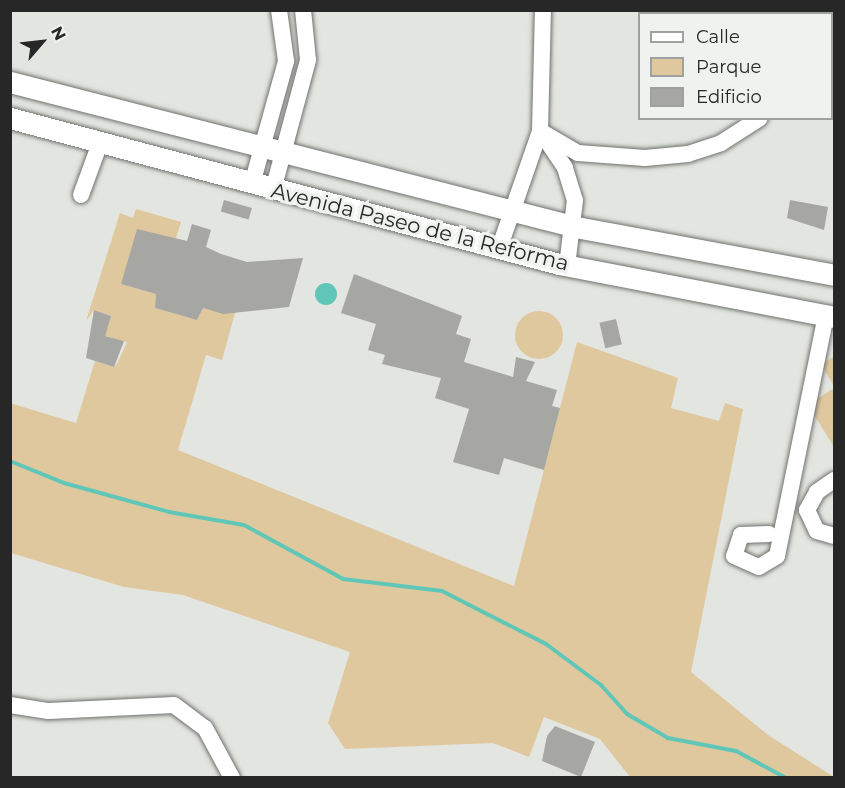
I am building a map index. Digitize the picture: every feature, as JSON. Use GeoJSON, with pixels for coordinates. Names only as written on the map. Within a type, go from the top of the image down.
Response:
{"type":"FeatureCollection","features":[{"type":"Feature","properties":{"kind":"main road","name":"Avenida Paseo de la Reforma"},"geometry":{"type":"LineString","coordinates":[[10,82],[262,150],[576,227],[834,275]]}},
{"type":"Feature","properties":{"kind":"main road","name":"Avenida Paseo de la Reforma"},"geometry":{"type":"LineString","coordinates":[[10,118],[273,190],[567,266],[830,316]]}},
{"type":"Feature","properties":{"kind":"street"},"geometry":{"type":"LineString","coordinates":[[252,184],[286,61],[279,10]]}},
{"type":"Feature","properties":{"kind":"street"},"geometry":{"type":"LineString","coordinates":[[273,190],[308,60],[303,10]]}},
{"type":"Feature","properties":{"kind":"street"},"geometry":{"type":"LineString","coordinates":[[499,249],[508,210],[540,131],[543,10]]}},
{"type":"Feature","properties":{"kind":"street"},"geometry":{"type":"LineString","coordinates":[[540,131],[578,153],[645,158],[688,153],[721,143],[757,120]]}},
{"type":"Feature","properties":{"kind":"street"},"geometry":{"type":"LineString","coordinates":[[540,131],[569,178],[576,227],[567,266]]}},
{"type":"Feature","properties":{"kind":"street"},"geometry":{"type":"LineString","coordinates":[[81,195],[100,143]]}},
{"type":"Feature","properties":{"kind":"street"},"geometry":{"type":"LineString","coordinates":[[769,534],[741,535],[734,542],[734,556],[759,567],[770,566],[777,556],[830,316]]}},
{"type":"Feature","properties":{"kind":"street"},"geometry":{"type":"LineString","coordinates":[[834,480],[817,492],[807,510],[817,531],[834,536]]}},
{"type":"Feature","properties":{"kind":"street"},"geometry":{"type":"LineString","coordinates":[[10,705],[49,711],[174,705],[205,728],[232,777]]}},
{"type":"Feature","properties":{"kind":"green space"},"geometry":{"type":"Polygon","coordinates":[[[136,209],[181,222],[176,238],[122,284],[156,294],[155,308],[197,320],[203,308],[237,306],[222,360],[206,355],[178,450],[514,586],[577,342],[678,378],[671,408],[719,421],[725,403],[743,409],[691,672],[768,735],[834,777],[630,777],[600,739],[544,717],[529,757],[493,743],[345,749],[328,723],[350,652],[183,595],[124,587],[11,553],[10,403],[76,423],[95,361],[114,367],[118,362],[127,342],[98,334],[111,316],[94,310],[86,321],[120,213],[133,218],[136,209]]]}},
{"type":"Feature","properties":{"kind":"green space"},"geometry":{"type":"Polygon","coordinates":[[[534,311],[544,311],[556,318],[563,330],[563,340],[556,352],[544,359],[534,359],[519,348],[515,340],[515,330],[526,315],[534,311]]]}},
{"type":"Feature","properties":{"kind":"green space"},"geometry":{"type":"Polygon","coordinates":[[[834,356],[834,386],[821,365],[834,356]]]}},
{"type":"Feature","properties":{"kind":"green space"},"geometry":{"type":"Polygon","coordinates":[[[834,388],[834,447],[808,405],[834,388]]]}},
{"type":"Feature","properties":{"kind":"water"},"geometry":{"type":"Polygon","coordinates":[[[326,283],[334,286],[337,294],[334,302],[326,305],[318,302],[315,294],[318,286],[326,283]]]}},
{"type":"Feature","properties":{"kind":"building"},"geometry":{"type":"Polygon","coordinates":[[[224,200],[252,208],[249,220],[221,212],[224,200]]]}},
{"type":"Feature","properties":{"kind":"building"},"geometry":{"type":"Polygon","coordinates":[[[790,200],[828,207],[824,230],[787,218],[790,200]]]}},
{"type":"Feature","properties":{"kind":"building"},"geometry":{"type":"Polygon","coordinates":[[[192,224],[211,230],[206,247],[247,262],[303,258],[289,307],[223,314],[203,308],[197,320],[155,308],[156,294],[121,284],[137,229],[187,241],[192,224]]]}},
{"type":"Feature","properties":{"kind":"building"},"geometry":{"type":"Polygon","coordinates":[[[354,274],[462,316],[456,334],[471,339],[464,362],[513,377],[516,357],[535,362],[526,381],[557,390],[552,406],[560,408],[544,470],[504,458],[499,475],[453,462],[469,409],[435,398],[441,378],[382,364],[385,355],[368,350],[376,324],[341,313],[354,274]]]}},
{"type":"Feature","properties":{"kind":"building"},"geometry":{"type":"Polygon","coordinates":[[[94,310],[111,316],[105,336],[124,341],[114,367],[86,358],[94,310]]]}},
{"type":"Feature","properties":{"kind":"building"},"geometry":{"type":"Polygon","coordinates":[[[616,319],[622,344],[605,348],[599,323],[616,319]]]}},
{"type":"Feature","properties":{"kind":"building"},"geometry":{"type":"Polygon","coordinates":[[[555,726],[595,742],[581,777],[542,761],[547,736],[555,726]]]}},
{"type":"Feature","properties":{"kind":"waterway"},"geometry":{"type":"LineString","coordinates":[[10,461],[64,483],[169,512],[244,525],[343,579],[442,591],[546,644],[601,685],[627,714],[668,738],[736,751],[786,778]]}}]}
